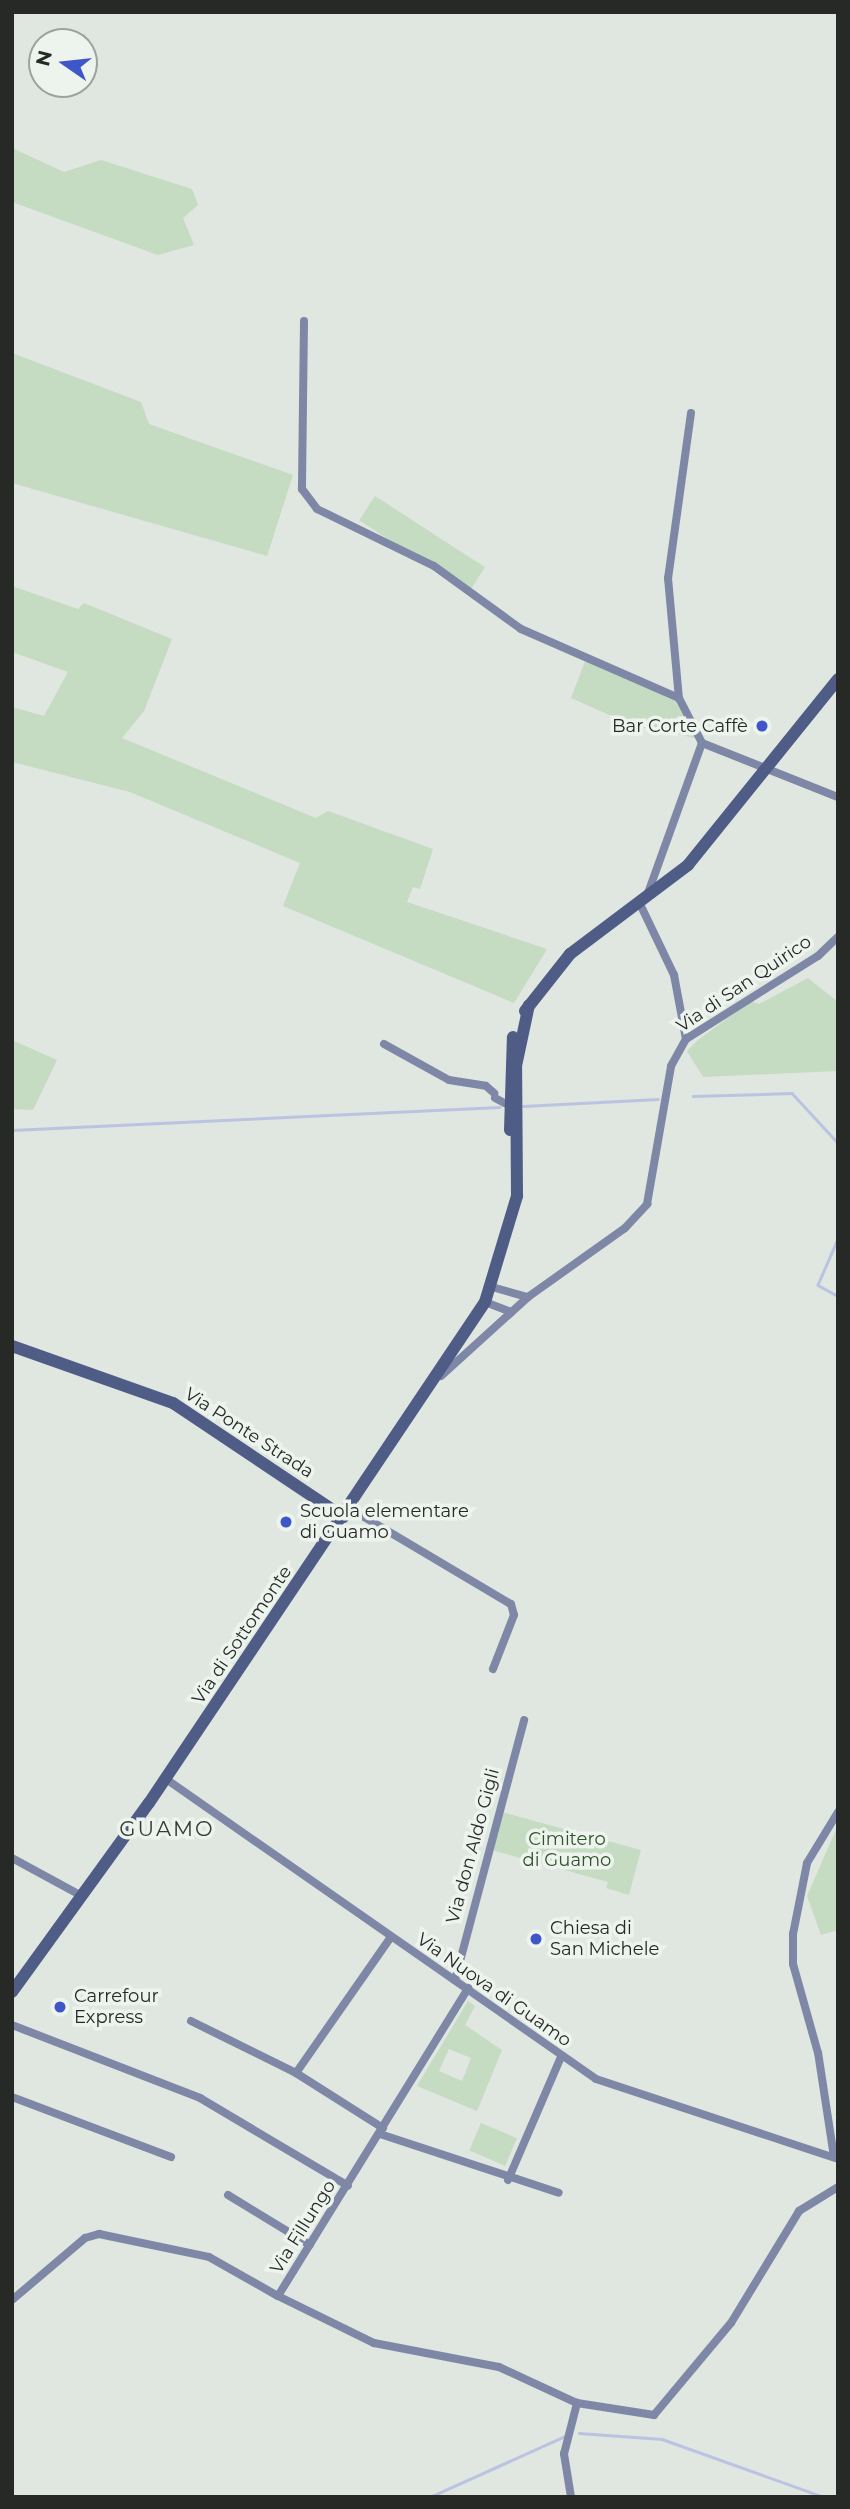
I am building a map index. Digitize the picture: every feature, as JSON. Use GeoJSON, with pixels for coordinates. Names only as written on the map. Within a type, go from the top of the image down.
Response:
{"type":"FeatureCollection","features":[{"type":"Feature","properties":{"kind":"main road","name":"Via di Sottomonte"},"geometry":{"type":"LineString","coordinates":[[512,1210],[509,1052],[529,1004],[570,954],[643,902],[688,865],[838,679]]}},
{"type":"Feature","properties":{"kind":"main road","name":"Via di Sottomonte"},"geometry":{"type":"LineString","coordinates":[[12,1992],[166,1779],[441,1376],[485,1302],[492,1287],[512,1210],[519,1168],[516,1066],[529,1004]]}},
{"type":"Feature","properties":{"kind":"main road","name":"Via Ponte Strada"},"geometry":{"type":"LineString","coordinates":[[12,1346],[173,1403],[346,1512]]}},
{"type":"Feature","properties":{"kind":"street"},"geometry":{"type":"LineString","coordinates":[[304,321],[302,489],[317,509],[434,566],[521,629],[679,698]]}},
{"type":"Feature","properties":{"kind":"street"},"geometry":{"type":"LineString","coordinates":[[691,413],[668,578],[679,698],[702,743],[767,766],[838,797]]}},
{"type":"Feature","properties":{"kind":"street"},"geometry":{"type":"LineString","coordinates":[[686,1039],[674,975],[643,902],[702,743]]}},
{"type":"Feature","properties":{"kind":"street","name":"Via di San Quirico"},"geometry":{"type":"LineString","coordinates":[[441,1376],[528,1297],[625,1228],[647,1203],[671,1066],[686,1039],[818,956],[838,937]]}},
{"type":"Feature","properties":{"kind":"street"},"geometry":{"type":"LineString","coordinates":[[384,1044],[449,1080],[485,1086],[508,1105]]}},
{"type":"Feature","properties":{"kind":"street"},"geometry":{"type":"LineString","coordinates":[[492,1287],[528,1297]]}},
{"type":"Feature","properties":{"kind":"street"},"geometry":{"type":"LineString","coordinates":[[485,1302],[512,1312]]}},
{"type":"Feature","properties":{"kind":"street"},"geometry":{"type":"LineString","coordinates":[[346,1512],[511,1604],[514,1615],[494,1669]]}},
{"type":"Feature","properties":{"kind":"street","name":"Via don Aldo Gigli"},"geometry":{"type":"LineString","coordinates":[[455,1980],[524,1720]]}},
{"type":"Feature","properties":{"kind":"street","name":"Via Nuova di Guamo"},"geometry":{"type":"LineString","coordinates":[[166,1779],[468,1988],[561,2057],[618,2088],[836,2158]]}},
{"type":"Feature","properties":{"kind":"street"},"geometry":{"type":"LineString","coordinates":[[836,2158],[818,2053],[793,1964],[793,1934],[807,1863],[838,1812]]}},
{"type":"Feature","properties":{"kind":"street"},"geometry":{"type":"LineString","coordinates":[[12,1858],[80,1895]]}},
{"type":"Feature","properties":{"kind":"street"},"geometry":{"type":"LineString","coordinates":[[296,2073],[391,1937]]}},
{"type":"Feature","properties":{"kind":"street","name":"Via Fillungo"},"geometry":{"type":"LineString","coordinates":[[12,2300],[85,2238],[99,2234],[209,2257],[278,2295],[348,2186],[468,1988]]}},
{"type":"Feature","properties":{"kind":"street"},"geometry":{"type":"LineString","coordinates":[[191,2021],[296,2073],[382,2131],[508,2180],[559,2193]]}},
{"type":"Feature","properties":{"kind":"street"},"geometry":{"type":"LineString","coordinates":[[12,2025],[200,2098],[348,2186]]}},
{"type":"Feature","properties":{"kind":"street"},"geometry":{"type":"LineString","coordinates":[[508,2180],[561,2057]]}},
{"type":"Feature","properties":{"kind":"street"},"geometry":{"type":"LineString","coordinates":[[12,2097],[170,2157]]}},
{"type":"Feature","properties":{"kind":"street"},"geometry":{"type":"LineString","coordinates":[[278,2295],[364,2339],[499,2367],[576,2403],[640,2416],[660,2412],[731,2323],[799,2211],[838,2188]]}},
{"type":"Feature","properties":{"kind":"street"},"geometry":{"type":"LineString","coordinates":[[228,2195],[310,2245]]}},
{"type":"Feature","properties":{"kind":"street"},"geometry":{"type":"LineString","coordinates":[[571,2497],[564,2454],[576,2403]]}},
{"type":"Feature","properties":{"kind":"green space"},"geometry":{"type":"Polygon","coordinates":[[[12,148],[64,172],[101,160],[192,189],[198,205],[183,218],[194,245],[158,255],[12,202],[12,148]]]}},
{"type":"Feature","properties":{"kind":"green space"},"geometry":{"type":"Polygon","coordinates":[[[12,353],[141,402],[149,424],[293,475],[267,556],[12,483],[12,353]]]}},
{"type":"Feature","properties":{"kind":"green space"},"geometry":{"type":"Polygon","coordinates":[[[375,496],[485,567],[469,592],[359,520],[375,496]]]}},
{"type":"Feature","properties":{"kind":"green space"},"geometry":{"type":"Polygon","coordinates":[[[12,586],[78,609],[84,603],[172,639],[144,711],[122,738],[316,818],[328,811],[433,849],[420,889],[413,887],[407,902],[547,949],[514,1003],[283,906],[300,863],[130,792],[12,762],[12,707],[44,716],[68,672],[12,652],[12,586]]]}},
{"type":"Feature","properties":{"kind":"green space"},"geometry":{"type":"Polygon","coordinates":[[[585,661],[674,696],[695,738],[632,725],[571,698],[585,661]]]}},
{"type":"Feature","properties":{"kind":"green space"},"geometry":{"type":"Polygon","coordinates":[[[808,978],[838,1002],[838,1071],[703,1077],[687,1051],[698,1040],[751,1001],[759,1004],[808,978]]]}},
{"type":"Feature","properties":{"kind":"green space"},"geometry":{"type":"Polygon","coordinates":[[[12,1040],[57,1060],[33,1110],[12,1109],[12,1040]]]}},
{"type":"Feature","properties":{"kind":"green space","name":"Cimitero di Guamo"},"geometry":{"type":"Polygon","coordinates":[[[498,1811],[641,1850],[629,1895],[606,1888],[608,1882],[488,1849],[498,1811]]]}},
{"type":"Feature","properties":{"kind":"green space"},"geometry":{"type":"Polygon","coordinates":[[[838,1825],[838,1930],[821,1935],[807,1896],[838,1825]]]}},
{"type":"Feature","properties":{"kind":"green space"},"geometry":{"type":"Polygon","coordinates":[[[468,2001],[475,2006],[465,2025],[502,2050],[477,2111],[417,2086],[468,2001]],[[449,2049],[439,2071],[462,2081],[471,2058],[449,2049]]]}},
{"type":"Feature","properties":{"kind":"green space"},"geometry":{"type":"Polygon","coordinates":[[[481,2123],[517,2138],[505,2166],[469,2151],[481,2123]]]}},
{"type":"Feature","properties":{"kind":"waterway"},"geometry":{"type":"LineString","coordinates":[[693,1096],[792,1093],[838,1143]]}},
{"type":"Feature","properties":{"kind":"waterway"},"geometry":{"type":"LineString","coordinates":[[523,1106],[658,1099]]}},
{"type":"Feature","properties":{"kind":"waterway"},"geometry":{"type":"LineString","coordinates":[[12,1130],[499,1107]]}},
{"type":"Feature","properties":{"kind":"waterway"},"geometry":{"type":"LineString","coordinates":[[838,1239],[818,1285],[838,1296]]}},
{"type":"Feature","properties":{"kind":"waterway"},"geometry":{"type":"LineString","coordinates":[[579,2433],[662,2439],[824,2497]]}},
{"type":"Feature","properties":{"kind":"waterway"},"geometry":{"type":"LineString","coordinates":[[430,2497],[565,2436]]}},
{"type":"Feature","properties":{"kind":"place","name":"Bar Corte Caffè"},"geometry":{"type":"Point","coordinates":[762,726]}},
{"type":"Feature","properties":{"kind":"place","name":"Scuola elementare di Guamo"},"geometry":{"type":"Point","coordinates":[286,1522]}},
{"type":"Feature","properties":{"kind":"place","name":"Chiesa di San Michele"},"geometry":{"type":"Point","coordinates":[536,1939]}},
{"type":"Feature","properties":{"kind":"place","name":"Carrefour Express"},"geometry":{"type":"Point","coordinates":[60,2007]}},
{"type":"Feature","properties":{"kind":"district","name":"GUAMO"},"geometry":{"type":"Point","coordinates":[167,1829]}}]}
